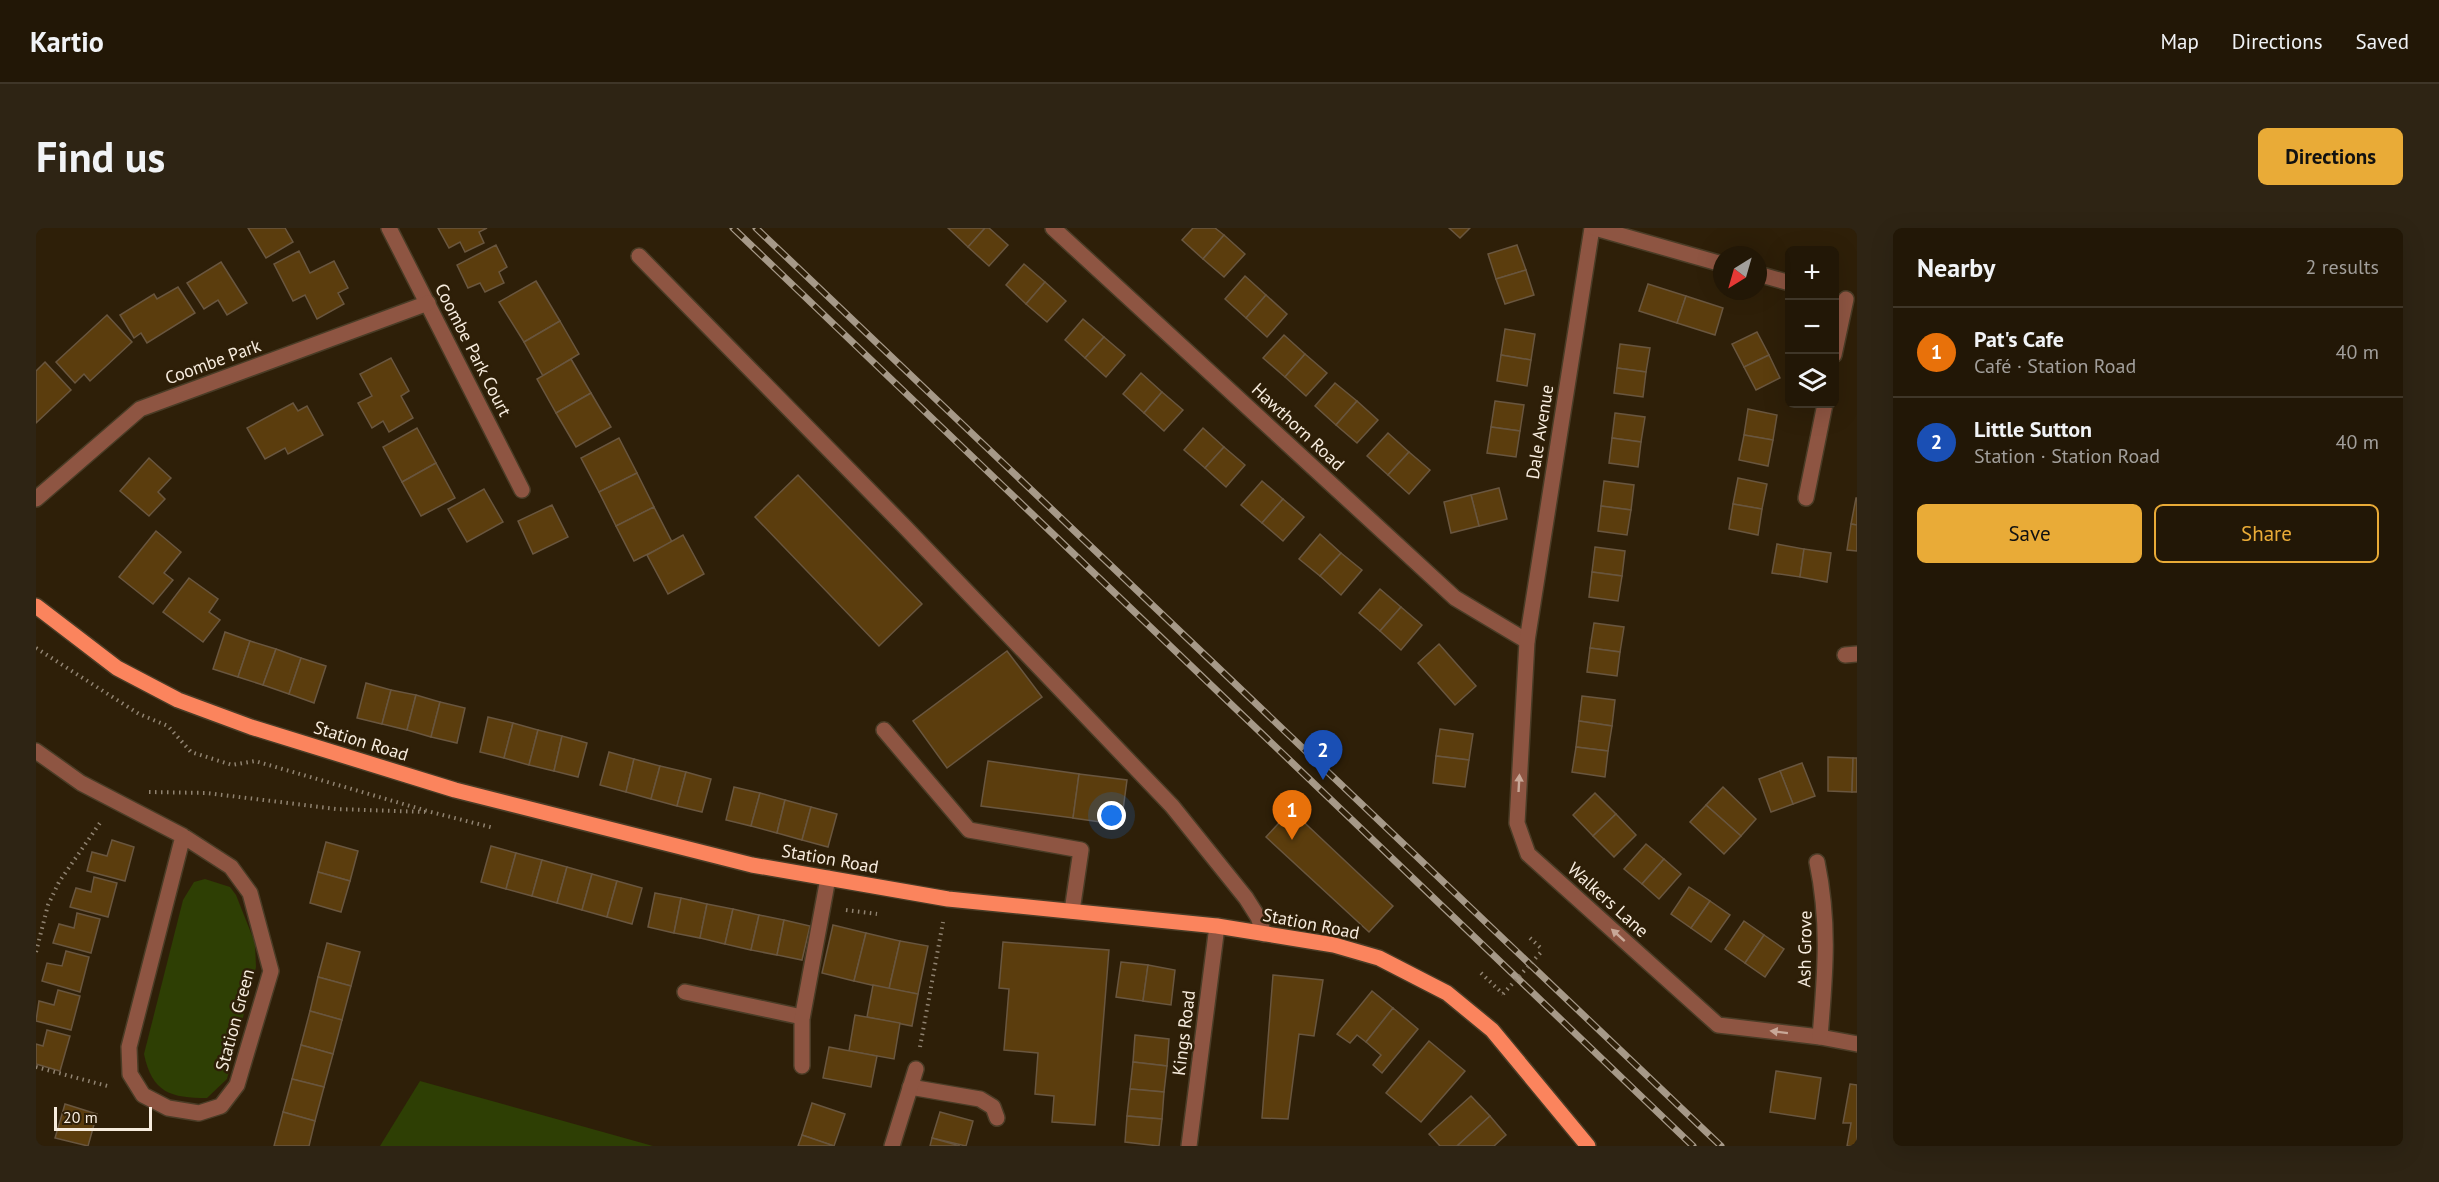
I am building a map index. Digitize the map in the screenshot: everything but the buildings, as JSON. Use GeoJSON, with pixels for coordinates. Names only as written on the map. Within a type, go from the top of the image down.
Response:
{"type":"FeatureCollection","features":[{"type":"Feature","properties":{"kind":"main road","name":"Station Road"},"geometry":{"type":"LineString","coordinates":[[36,606],[117,668],[178,700],[251,727],[455,790],[752,865],[948,899],[1217,926],[1334,945],[1379,958],[1447,993],[1492,1030],[1588,1146]]}},
{"type":"Feature","properties":{"kind":"street","name":"Coombe Park Court"},"geometry":{"type":"LineString","coordinates":[[389,228],[522,490]]}},
{"type":"Feature","properties":{"kind":"street","name":"Hawthorn Road"},"geometry":{"type":"LineString","coordinates":[[1053,228],[1455,598],[1527,641]]}},
{"type":"Feature","properties":{"kind":"street","name":"Dale Avenue"},"geometry":{"type":"LineString","coordinates":[[1527,641],[1593,228]]}},
{"type":"Feature","properties":{"kind":"street"},"geometry":{"type":"LineString","coordinates":[[1593,228],[1713,261]]}},
{"type":"Feature","properties":{"kind":"street"},"geometry":{"type":"LineString","coordinates":[[639,256],[905,527],[1172,806],[1246,898],[1258,917],[1264,934]]}},
{"type":"Feature","properties":{"kind":"street"},"geometry":{"type":"LineString","coordinates":[[1767,277],[1785,282]]}},
{"type":"Feature","properties":{"kind":"street"},"geometry":{"type":"LineString","coordinates":[[1834,354],[1846,299]]}},
{"type":"Feature","properties":{"kind":"street","name":"Coombe Park"},"geometry":{"type":"LineString","coordinates":[[36,499],[141,409],[428,303]]}},
{"type":"Feature","properties":{"kind":"street"},"geometry":{"type":"LineString","coordinates":[[1806,498],[1824,408]]}},
{"type":"Feature","properties":{"kind":"street","name":"Walkers Lane"},"geometry":{"type":"LineString","coordinates":[[1527,641],[1516,822],[1528,854],[1718,1025],[1820,1037],[1857,1044]]}},
{"type":"Feature","properties":{"kind":"street"},"geometry":{"type":"LineString","coordinates":[[885,730],[969,830],[1082,850],[1072,911]]}},
{"type":"Feature","properties":{"kind":"street","name":"Station Green"},"geometry":{"type":"LineString","coordinates":[[36,751],[81,783],[183,836],[231,867],[250,893],[271,971],[237,1085],[222,1106],[199,1113],[168,1108],[143,1095]]}},
{"type":"Feature","properties":{"kind":"street"},"geometry":{"type":"LineString","coordinates":[[143,1095],[130,1074],[129,1047],[183,836]]}},
{"type":"Feature","properties":{"kind":"street","name":"Ash Grove"},"geometry":{"type":"LineString","coordinates":[[1817,862],[1825,901],[1826,958],[1820,1037]]}},
{"type":"Feature","properties":{"kind":"street"},"geometry":{"type":"LineString","coordinates":[[802,1065],[802,1017],[828,878]]}},
{"type":"Feature","properties":{"kind":"street","name":"Kings Road"},"geometry":{"type":"LineString","coordinates":[[1189,1146],[1217,926]]}},
{"type":"Feature","properties":{"kind":"street"},"geometry":{"type":"LineString","coordinates":[[685,992],[802,1017]]}},
{"type":"Feature","properties":{"kind":"street"},"geometry":{"type":"LineString","coordinates":[[892,1146],[916,1069]]}},
{"type":"Feature","properties":{"kind":"street"},"geometry":{"type":"LineString","coordinates":[[910,1087],[980,1099],[993,1107],[996,1118]]}},
{"type":"Feature","properties":{"kind":"path"},"geometry":{"type":"LineString","coordinates":[[36,952],[48,905],[59,882],[115,801],[154,790],[207,793],[336,809],[431,812]]}},
{"type":"Feature","properties":{"kind":"path"},"geometry":{"type":"LineString","coordinates":[[916,1069],[948,899]]}},
{"type":"Feature","properties":{"kind":"path"},"geometry":{"type":"LineString","coordinates":[[1481,973],[1503,994],[1543,950],[1530,938]]}},
{"type":"Feature","properties":{"kind":"path"},"geometry":{"type":"LineString","coordinates":[[36,1067],[143,1095]]}},
{"type":"Feature","properties":{"kind":"green space"},"geometry":{"type":"Polygon","coordinates":[[[205,879],[230,887],[236,895],[255,943],[256,967],[227,1079],[207,1098],[183,1097],[165,1091],[158,1085],[152,1077],[144,1054],[183,900],[194,882],[205,879]]]}},
{"type":"Feature","properties":{"kind":"green space"},"geometry":{"type":"Polygon","coordinates":[[[420,1081],[653,1146],[380,1146],[420,1081]]]}},
{"type":"Feature","properties":{"kind":"railway"},"geometry":{"type":"LineString","coordinates":[[733,228],[1693,1146]]}},
{"type":"Feature","properties":{"kind":"railway"},"geometry":{"type":"LineString","coordinates":[[756,228],[1721,1146]]}},
{"type":"Feature","properties":{"kind":"place","name":"Little Sutton"},"geometry":{"type":"Point","coordinates":[1323,780]}},
{"type":"Feature","properties":{"kind":"place","name":"Pat's Cafe"},"geometry":{"type":"Point","coordinates":[1292,840]}}]}
